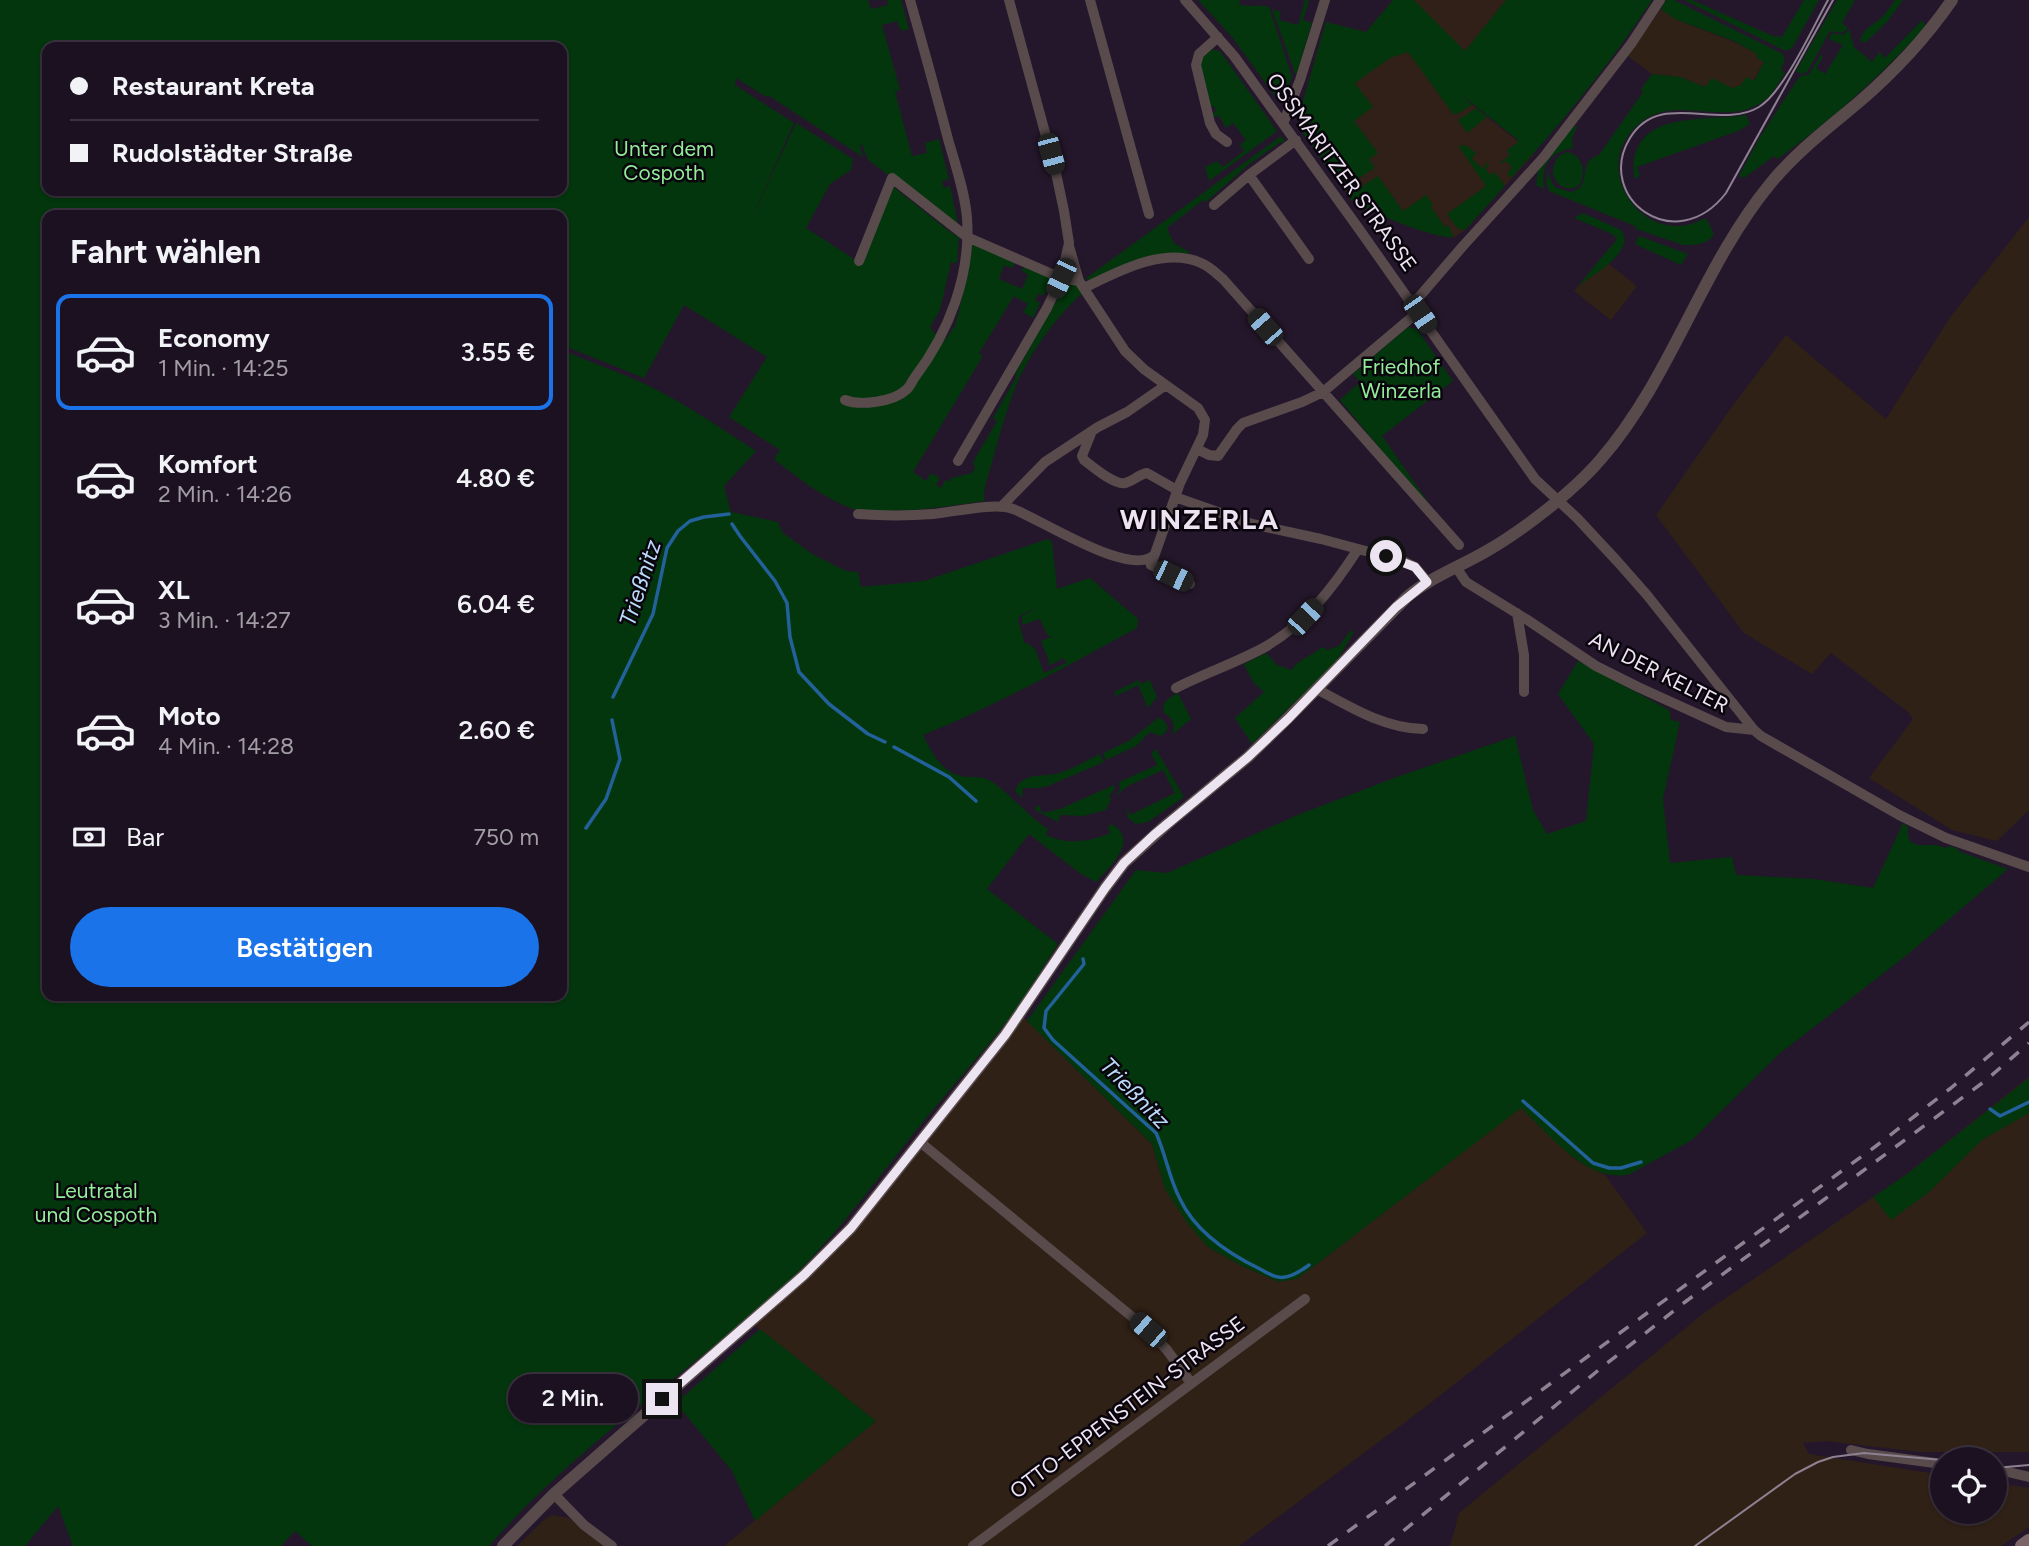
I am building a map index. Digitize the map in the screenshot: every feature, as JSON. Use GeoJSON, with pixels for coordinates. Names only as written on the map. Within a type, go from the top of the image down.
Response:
{"type":"FeatureCollection","features":[{"type":"Feature","properties":{"kind":"main road"},"geometry":{"type":"LineString","coordinates":[[2022,1546],[2029,1541]]}},
{"type":"Feature","properties":{"kind":"street"},"geometry":{"type":"LineString","coordinates":[[845,400],[862,404],[893,397],[905,391],[941,339],[956,301],[964,265],[967,215],[910,0]]}},
{"type":"Feature","properties":{"kind":"street"},"geometry":{"type":"LineString","coordinates":[[1009,0],[1056,173],[1069,243],[1081,284],[1125,351],[1145,370],[1203,413],[1205,425],[1197,449],[1176,494],[1151,565],[1190,584]]}},
{"type":"Feature","properties":{"kind":"street"},"geometry":{"type":"LineString","coordinates":[[1090,0],[1149,214]]}},
{"type":"Feature","properties":{"kind":"street","name":"OSSMARITZER STRASSE"},"geometry":{"type":"LineString","coordinates":[[1185,0],[1234,56],[1296,140],[1535,479],[1603,545],[1647,595],[1754,730]]}},
{"type":"Feature","properties":{"kind":"street"},"geometry":{"type":"LineString","coordinates":[[1283,124],[1325,0]]}},
{"type":"Feature","properties":{"kind":"street"},"geometry":{"type":"LineString","coordinates":[[1197,449],[1209,456],[1218,457],[1243,424],[1323,392],[1415,308],[1464,246],[1544,158],[1631,44],[1660,0]]}},
{"type":"Feature","properties":{"kind":"street"},"geometry":{"type":"LineString","coordinates":[[503,1546],[554,1494],[804,1275],[851,1228],[1005,1035],[1105,888],[1141,846],[1248,757],[1396,607],[1427,582],[1507,538],[1557,500],[1600,461],[1632,420],[1726,247],[1756,201],[1800,150],[1858,103],[1912,53],[1952,0]]}},
{"type":"Feature","properties":{"kind":"street"},"geometry":{"type":"LineString","coordinates":[[1218,37],[1199,54],[1196,65],[1210,123],[1216,134],[1227,142]]}},
{"type":"Feature","properties":{"kind":"street"},"geometry":{"type":"LineString","coordinates":[[1214,205],[1296,140]]}},
{"type":"Feature","properties":{"kind":"street"},"geometry":{"type":"LineString","coordinates":[[1249,175],[1309,259]]}},
{"type":"Feature","properties":{"kind":"street"},"geometry":{"type":"LineString","coordinates":[[859,261],[892,178],[967,237],[1081,284],[1152,261],[1169,258],[1200,262],[1223,279],[1460,545]]}},
{"type":"Feature","properties":{"kind":"street"},"geometry":{"type":"LineString","coordinates":[[958,461],[1047,308],[1061,278],[1069,243]]}},
{"type":"Feature","properties":{"kind":"street"},"geometry":{"type":"LineString","coordinates":[[1002,506],[1042,465],[1092,430],[1125,414],[1166,385]]}},
{"type":"Feature","properties":{"kind":"street"},"geometry":{"type":"LineString","coordinates":[[1092,430],[1082,456],[1118,482],[1127,482],[1147,473],[1176,494],[1259,526],[1314,538],[1415,567],[1427,582]]}},
{"type":"Feature","properties":{"kind":"street"},"geometry":{"type":"LineString","coordinates":[[858,514],[906,516],[1002,506],[1106,553],[1144,561],[1155,554]]}},
{"type":"Feature","properties":{"kind":"street"},"geometry":{"type":"LineString","coordinates":[[1176,688],[1255,652],[1293,628],[1329,591],[1358,550]]}},
{"type":"Feature","properties":{"kind":"street","name":"AN DER KELTER"},"geometry":{"type":"LineString","coordinates":[[1456,566],[1466,582],[1596,666],[1726,727],[1754,730]]}},
{"type":"Feature","properties":{"kind":"street"},"geometry":{"type":"LineString","coordinates":[[1517,613],[1524,655],[1524,692]]}},
{"type":"Feature","properties":{"kind":"street"},"geometry":{"type":"LineString","coordinates":[[1317,689],[1386,723],[1407,729],[1423,729]]}},
{"type":"Feature","properties":{"kind":"street"},"geometry":{"type":"LineString","coordinates":[[1754,730],[1899,815],[1946,838],[2029,867]]}},
{"type":"Feature","properties":{"kind":"street"},"geometry":{"type":"LineString","coordinates":[[920,1142],[1148,1330],[1167,1350],[1191,1383]]}},
{"type":"Feature","properties":{"kind":"street","name":"OTTO-EPPENSTEIN-STRASSE"},"geometry":{"type":"LineString","coordinates":[[973,1546],[1305,1299]]}},
{"type":"Feature","properties":{"kind":"street"},"geometry":{"type":"LineString","coordinates":[[1851,1450],[1930,1462]]}},
{"type":"Feature","properties":{"kind":"street"},"geometry":{"type":"LineString","coordinates":[[2007,1472],[2029,1477]]}},
{"type":"Feature","properties":{"kind":"street"},"geometry":{"type":"LineString","coordinates":[[554,1494],[583,1525],[611,1546]]}},
{"type":"Feature","properties":{"kind":"shaded area"},"geometry":{"type":"Polygon","coordinates":[[[1393,0],[1506,0],[1442,81],[1534,154],[1465,230],[1453,238],[1437,235],[1364,208],[1351,200],[1300,129],[1299,115],[1326,22],[1366,32],[1393,0]]]}},
{"type":"Feature","properties":{"kind":"shaded area"},"geometry":{"type":"Polygon","coordinates":[[[1661,9],[1675,19],[1757,54],[1764,62],[1753,81],[1732,88],[1705,87],[1680,77],[1652,74],[1628,56],[1661,9]]]}},
{"type":"Feature","properties":{"kind":"shaded area"},"geometry":{"type":"Polygon","coordinates":[[[2029,217],[2029,810],[1997,841],[1952,830],[1869,778],[1913,719],[1908,712],[1831,653],[1812,674],[1744,633],[1656,515],[1786,335],[1886,419],[1949,319],[2029,217]]]}},
{"type":"Feature","properties":{"kind":"shaded area"},"geometry":{"type":"Polygon","coordinates":[[[1601,258],[1637,286],[1611,320],[1574,291],[1601,258]]]}},
{"type":"Feature","properties":{"kind":"shaded area"},"geometry":{"type":"Polygon","coordinates":[[[1023,1017],[1152,1144],[1165,1189],[1208,1247],[1279,1282],[1309,1270],[1521,1107],[1576,1160],[1605,1175],[1647,1233],[1424,1408],[1239,1546],[724,1546],[876,1421],[755,1326],[795,1290],[1023,1017]]]}},
{"type":"Feature","properties":{"kind":"shaded area"},"geometry":{"type":"Polygon","coordinates":[[[2029,1077],[2029,1452],[2007,1452],[2007,1447],[1930,1447],[1930,1452],[1921,1452],[1826,1441],[1803,1443],[1809,1454],[1930,1473],[1930,1524],[2007,1524],[2007,1485],[2029,1488],[2029,1527],[2001,1546],[1450,1546],[1459,1513],[1704,1313],[1907,1174],[2029,1077]]]}},
{"type":"Feature","properties":{"kind":"shaded area"},"geometry":{"type":"Polygon","coordinates":[[[552,1515],[569,1518],[606,1546],[517,1546],[552,1515]]]}},
{"type":"Feature","properties":{"kind":"green space"},"geometry":{"type":"Polygon","coordinates":[[[0,0],[868,0],[871,9],[888,5],[887,0],[901,0],[909,29],[901,31],[897,21],[882,25],[900,90],[895,92],[912,156],[927,153],[925,143],[939,139],[949,179],[942,181],[944,188],[950,186],[959,228],[868,160],[862,144],[860,146],[863,157],[769,96],[736,78],[735,85],[794,123],[748,226],[796,123],[853,159],[851,170],[830,184],[806,228],[857,261],[886,181],[959,237],[957,263],[951,262],[940,310],[930,327],[938,337],[904,390],[884,402],[903,398],[955,326],[972,244],[1015,263],[1012,268],[1004,265],[999,279],[1022,289],[1028,275],[1021,270],[1025,266],[1052,277],[1044,296],[1039,293],[1035,300],[1040,303],[1033,318],[1023,312],[1028,304],[1014,296],[979,353],[983,356],[913,472],[926,481],[931,473],[940,478],[936,485],[941,488],[945,480],[949,482],[951,478],[972,473],[975,468],[973,462],[997,421],[993,418],[1063,284],[1074,282],[1082,294],[1043,338],[1019,378],[987,479],[984,501],[921,509],[862,511],[845,506],[813,488],[774,459],[780,450],[729,417],[767,357],[684,305],[644,378],[567,347],[567,210],[42,210],[42,1001],[567,1001],[567,352],[658,390],[756,451],[724,486],[731,512],[778,522],[783,533],[814,555],[846,571],[858,572],[861,587],[924,581],[1048,539],[1052,542],[1057,589],[1090,578],[1138,619],[1137,628],[1084,657],[1005,698],[923,735],[935,757],[945,768],[959,775],[982,778],[994,783],[1048,829],[1046,835],[1070,841],[1095,839],[1110,833],[1108,828],[1111,824],[1120,830],[1123,837],[1120,853],[1096,882],[1081,874],[1029,834],[987,889],[1058,944],[1019,1005],[812,1258],[739,1325],[591,1446],[489,1546],[312,1546],[295,1531],[281,1546],[73,1546],[58,1506],[25,1546],[0,1546],[0,0]],[[1038,607],[1021,615],[1018,620],[1025,644],[1028,643],[1035,649],[1044,673],[1066,663],[1064,658],[1048,666],[1041,641],[1053,636],[1048,636],[1040,619],[1022,625],[1022,616],[1038,607]]]}},
{"type":"Feature","properties":{"kind":"green space"},"geometry":{"type":"Polygon","coordinates":[[[1198,0],[1240,0],[1239,4],[1243,5],[1269,7],[1292,77],[1285,97],[1277,99],[1232,37],[1198,0]]]}},
{"type":"Feature","properties":{"kind":"green space"},"geometry":{"type":"Polygon","coordinates":[[[1305,0],[1309,0],[1303,20],[1312,23],[1296,76],[1272,9],[1281,12],[1279,20],[1298,25],[1305,0]]]}},
{"type":"Feature","properties":{"kind":"green space"},"geometry":{"type":"Polygon","coordinates":[[[1393,0],[1414,0],[1465,51],[1506,0],[1652,0],[1585,92],[1511,178],[1507,173],[1512,168],[1507,161],[1500,163],[1510,155],[1507,150],[1518,140],[1463,96],[1472,105],[1453,114],[1408,52],[1390,58],[1355,83],[1373,107],[1354,121],[1378,153],[1369,159],[1375,168],[1343,188],[1300,129],[1299,115],[1326,22],[1366,32],[1393,0]]]}},
{"type":"Feature","properties":{"kind":"green space"},"geometry":{"type":"Polygon","coordinates":[[[1666,0],[1674,0],[1783,54],[1785,60],[1781,70],[1785,73],[1762,102],[1746,110],[1729,112],[1676,110],[1659,113],[1643,121],[1628,136],[1620,151],[1618,168],[1621,184],[1639,211],[1653,220],[1669,225],[1689,225],[1706,218],[1714,234],[1708,240],[1696,244],[1683,245],[1636,229],[1635,226],[1549,191],[1546,182],[1548,169],[1555,187],[1570,192],[1582,185],[1588,163],[1599,155],[1643,92],[1641,89],[1652,74],[1680,77],[1705,87],[1712,78],[1732,88],[1741,85],[1746,77],[1754,81],[1764,62],[1757,58],[1757,54],[1734,41],[1675,19],[1661,9],[1666,0]]]}},
{"type":"Feature","properties":{"kind":"green space"},"geometry":{"type":"Polygon","coordinates":[[[1684,0],[1692,0],[1773,36],[1782,37],[1804,0],[1819,0],[1792,48],[1785,51],[1684,0]]]}},
{"type":"Feature","properties":{"kind":"green space"},"geometry":{"type":"Polygon","coordinates":[[[1837,0],[1855,0],[1842,23],[1848,28],[1842,33],[1830,31],[1807,72],[1801,74],[1796,71],[1837,0]]]}},
{"type":"Feature","properties":{"kind":"green space"},"geometry":{"type":"Polygon","coordinates":[[[1895,0],[1903,0],[1887,22],[1865,43],[1860,40],[1884,15],[1895,0]]]}},
{"type":"Feature","properties":{"kind":"green space"},"geometry":{"type":"Polygon","coordinates":[[[1922,20],[1926,26],[1837,113],[1778,159],[1774,156],[1744,178],[1739,176],[1760,137],[1799,77],[1809,74],[1821,54],[1823,57],[1816,68],[1825,74],[1843,45],[1829,39],[1832,33],[1843,35],[1849,29],[1854,47],[1872,62],[1879,52],[1885,58],[1922,20]]]}},
{"type":"Feature","properties":{"kind":"green space"},"geometry":{"type":"Polygon","coordinates":[[[1210,49],[1220,51],[1277,131],[1209,181],[1205,167],[1217,161],[1223,167],[1244,151],[1240,144],[1246,140],[1233,123],[1226,128],[1219,116],[1211,117],[1210,114],[1216,112],[1214,106],[1209,108],[1199,70],[1201,58],[1210,49]]]}},
{"type":"Feature","properties":{"kind":"green space"},"geometry":{"type":"Polygon","coordinates":[[[1476,108],[1487,117],[1467,133],[1458,120],[1476,108]]]}},
{"type":"Feature","properties":{"kind":"green space"},"geometry":{"type":"Polygon","coordinates":[[[1746,115],[1750,124],[1738,131],[1637,167],[1640,176],[1635,179],[1633,171],[1636,151],[1646,136],[1658,128],[1686,120],[1746,115]]]}},
{"type":"Feature","properties":{"kind":"green space"},"geometry":{"type":"Polygon","coordinates":[[[1574,125],[1577,127],[1572,138],[1573,148],[1558,153],[1548,161],[1543,180],[1544,189],[1536,185],[1538,170],[1574,125]]]}},
{"type":"Feature","properties":{"kind":"green space"},"geometry":{"type":"Polygon","coordinates":[[[1281,136],[1285,142],[1279,143],[1248,165],[1206,202],[1203,200],[1168,227],[1174,243],[1189,252],[1189,255],[1085,279],[1281,136]]]}},
{"type":"Feature","properties":{"kind":"green space"},"geometry":{"type":"Polygon","coordinates":[[[1461,145],[1476,153],[1472,159],[1482,168],[1487,163],[1489,165],[1485,168],[1490,175],[1495,172],[1505,186],[1465,230],[1457,228],[1447,214],[1486,186],[1459,147],[1461,145]]]}},
{"type":"Feature","properties":{"kind":"green space"},"geometry":{"type":"Polygon","coordinates":[[[1568,152],[1580,160],[1583,169],[1580,184],[1572,188],[1560,185],[1553,174],[1556,160],[1568,152]]]}},
{"type":"Feature","properties":{"kind":"green space"},"geometry":{"type":"Polygon","coordinates":[[[1378,176],[1403,211],[1426,195],[1433,205],[1431,207],[1445,227],[1448,225],[1454,237],[1418,230],[1351,200],[1352,193],[1378,176]]]}},
{"type":"Feature","properties":{"kind":"green space"},"geometry":{"type":"Polygon","coordinates":[[[1583,213],[1621,230],[1624,238],[1623,246],[1611,262],[1578,286],[1617,239],[1612,234],[1574,218],[1583,213]]]}},
{"type":"Feature","properties":{"kind":"green space"},"geometry":{"type":"Polygon","coordinates":[[[1639,236],[1688,254],[1681,265],[1635,244],[1639,236]]]}},
{"type":"Feature","properties":{"kind":"green space","name":"Friedhof Winzerla"},"geometry":{"type":"Polygon","coordinates":[[[1408,327],[1417,329],[1453,381],[1382,436],[1434,514],[1340,400],[1360,382],[1353,374],[1408,327]]]}},
{"type":"Feature","properties":{"kind":"green space"},"geometry":{"type":"Polygon","coordinates":[[[1351,630],[1354,632],[1336,662],[1252,744],[1235,718],[1264,692],[1253,682],[1244,664],[1266,653],[1277,665],[1292,670],[1296,664],[1323,647],[1327,650],[1339,646],[1351,630]]]}},
{"type":"Feature","properties":{"kind":"green space"},"geometry":{"type":"Polygon","coordinates":[[[1578,661],[1669,710],[1671,720],[1680,722],[1663,799],[1670,863],[1732,857],[1736,875],[1814,879],[1873,888],[1903,823],[1908,827],[1908,836],[1915,844],[1945,848],[1949,846],[2008,869],[1907,955],[1779,1054],[1692,1140],[1630,1174],[1614,1175],[1584,1165],[1521,1108],[1296,1279],[1279,1282],[1208,1247],[1188,1224],[1165,1189],[1152,1144],[1027,1021],[1136,870],[1167,873],[1300,814],[1515,736],[1533,810],[1547,834],[1586,821],[1594,744],[1558,694],[1578,661]]]}},
{"type":"Feature","properties":{"kind":"green space"},"geometry":{"type":"Polygon","coordinates":[[[1139,680],[1141,684],[1150,680],[1157,697],[1148,708],[1138,685],[1116,696],[1114,692],[1139,680]]]}},
{"type":"Feature","properties":{"kind":"green space"},"geometry":{"type":"Polygon","coordinates":[[[1178,693],[1191,719],[1172,735],[1173,722],[1164,713],[1164,706],[1166,700],[1178,693]]]}},
{"type":"Feature","properties":{"kind":"green space"},"geometry":{"type":"Polygon","coordinates":[[[1158,718],[1166,724],[1164,734],[1160,736],[1150,732],[1136,746],[1106,760],[1103,753],[1130,740],[1158,718]]]}},
{"type":"Feature","properties":{"kind":"green space"},"geometry":{"type":"Polygon","coordinates":[[[1156,749],[1184,797],[1148,822],[1136,824],[1128,818],[1126,807],[1130,815],[1175,793],[1163,770],[1128,786],[1114,797],[1120,790],[1119,782],[1157,765],[1151,753],[1156,749]]]}},
{"type":"Feature","properties":{"kind":"green space"},"geometry":{"type":"Polygon","coordinates":[[[1100,754],[1104,762],[1048,786],[1023,788],[1022,798],[1015,791],[1023,780],[1064,771],[1100,754]]]}},
{"type":"Feature","properties":{"kind":"green space"},"geometry":{"type":"Polygon","coordinates":[[[1114,785],[1106,810],[1083,816],[1060,815],[1058,822],[1035,810],[1039,805],[1042,813],[1060,809],[1114,785]]]}},
{"type":"Feature","properties":{"kind":"green space"},"geometry":{"type":"Polygon","coordinates":[[[2029,1078],[2029,1113],[1982,1140],[1929,1192],[1891,1220],[1873,1197],[1907,1174],[2029,1078]]]}},
{"type":"Feature","properties":{"kind":"green space"},"geometry":{"type":"Polygon","coordinates":[[[760,1329],[876,1421],[755,1521],[732,1471],[676,1403],[760,1329]]]}},
{"type":"Feature","properties":{"kind":"waterway","name":"Trießnitz"},"geometry":{"type":"LineString","coordinates":[[613,697],[653,614],[667,548],[678,531],[690,521],[729,514]]}},
{"type":"Feature","properties":{"kind":"waterway","name":"Trießnitz"},"geometry":{"type":"LineString","coordinates":[[732,524],[775,581],[787,603],[790,637],[799,672],[829,704],[868,734],[885,742]]}},
{"type":"Feature","properties":{"kind":"waterway","name":"Trießnitz"},"geometry":{"type":"LineString","coordinates":[[586,828],[606,799],[620,759],[612,720]]}},
{"type":"Feature","properties":{"kind":"waterway","name":"Trießnitz"},"geometry":{"type":"LineString","coordinates":[[894,747],[949,777],[976,801]]}},
{"type":"Feature","properties":{"kind":"waterway","name":"Trießnitz"},"geometry":{"type":"LineString","coordinates":[[1083,959],[1084,964],[1046,1011],[1044,1028],[1053,1040],[1156,1133],[1186,1211],[1214,1240],[1248,1263],[1275,1276],[1292,1275],[1309,1265]]}},
{"type":"Feature","properties":{"kind":"waterway","name":"Trießnitz"},"geometry":{"type":"LineString","coordinates":[[1523,1101],[1593,1163],[1609,1168],[1621,1168],[1641,1162]]}},
{"type":"Feature","properties":{"kind":"waterway"},"geometry":{"type":"LineString","coordinates":[[1990,1109],[2000,1116],[2029,1102]]}},
{"type":"Feature","properties":{"kind":"tram line"},"geometry":{"type":"LineString","coordinates":[[1828,0],[1788,74],[1769,99],[1759,107],[1726,115],[1673,113],[1657,116],[1643,124],[1630,138],[1622,160],[1623,181],[1631,199],[1645,212],[1664,220],[1684,221],[1706,212],[1726,193],[1833,0]]}},
{"type":"Feature","properties":{"kind":"tram line"},"geometry":{"type":"LineString","coordinates":[[1695,1546],[1795,1474],[1818,1462],[1864,1453],[1930,1459]]}},
{"type":"Feature","properties":{"kind":"tram line"},"geometry":{"type":"LineString","coordinates":[[2007,1467],[2029,1465]]}},
{"type":"Feature","properties":{"kind":"railway"},"geometry":{"type":"LineString","coordinates":[[1328,1546],[1876,1146],[1951,1088],[2029,1022]]}},
{"type":"Feature","properties":{"kind":"railway"},"geometry":{"type":"LineString","coordinates":[[1385,1546],[1685,1302],[1985,1081],[2029,1043]]}},
{"type":"Feature","properties":{"kind":"district","name":"WINZERLA"},"geometry":{"type":"Point","coordinates":[1200,519]}},
{"type":"Feature","properties":{"kind":"route"},"geometry":{"type":"LineString","coordinates":[[662,1399],[804,1275],[851,1228],[1005,1035],[1124,863],[1248,757],[1396,607],[1427,582],[1415,567],[1386,556]]}},
{"type":"Feature","properties":{"kind":"park label","name":"Unter dem Cospoth"},"geometry":{"type":"Point","coordinates":[664,160]}},
{"type":"Feature","properties":{"kind":"park label","name":"Leutratal und Cospoth"},"geometry":{"type":"Point","coordinates":[96,1202]}}]}
